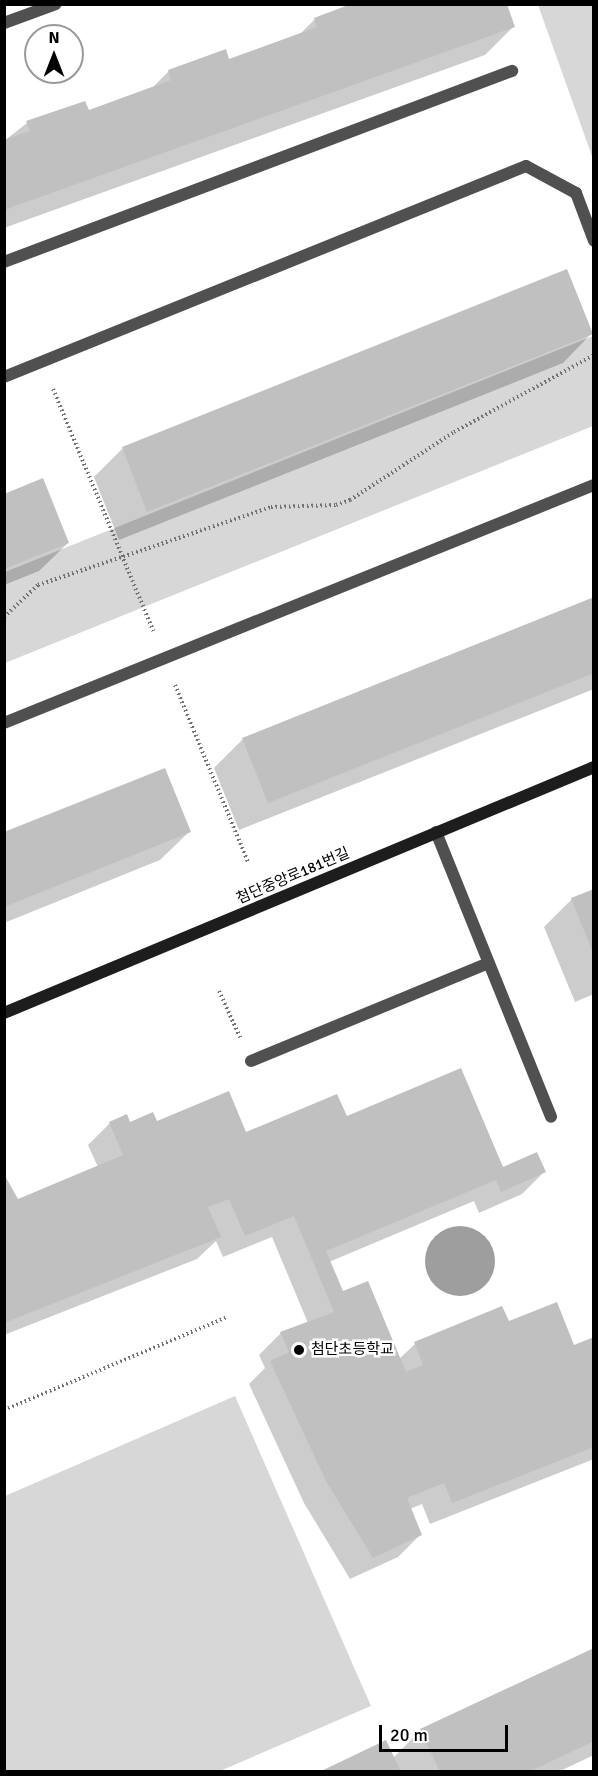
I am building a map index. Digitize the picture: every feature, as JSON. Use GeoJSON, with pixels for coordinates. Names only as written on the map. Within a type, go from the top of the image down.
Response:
{"type":"FeatureCollection","features":[{"type":"Feature","properties":{"kind":"street","name":"첨단중앙로181번길"},"geometry":{"type":"LineString","coordinates":[[4,1013],[594,767]]}},
{"type":"Feature","properties":{"kind":"lane"},"geometry":{"type":"LineString","coordinates":[[4,23],[56,4]]}},
{"type":"Feature","properties":{"kind":"lane"},"geometry":{"type":"LineString","coordinates":[[4,262],[512,71]]}},
{"type":"Feature","properties":{"kind":"lane"},"geometry":{"type":"LineString","coordinates":[[4,377],[526,166],[576,193],[594,242]]}},
{"type":"Feature","properties":{"kind":"lane"},"geometry":{"type":"LineString","coordinates":[[4,723],[594,485]]}},
{"type":"Feature","properties":{"kind":"lane"},"geometry":{"type":"LineString","coordinates":[[436,832],[551,1117]]}},
{"type":"Feature","properties":{"kind":"lane"},"geometry":{"type":"LineString","coordinates":[[251,1061],[489,963]]}},
{"type":"Feature","properties":{"kind":"path"},"geometry":{"type":"LineString","coordinates":[[4,617],[38,585],[271,507],[336,505],[350,500],[454,432],[594,355]]}},
{"type":"Feature","properties":{"kind":"path"},"geometry":{"type":"LineString","coordinates":[[50,382],[153,634]]}},
{"type":"Feature","properties":{"kind":"path"},"geometry":{"type":"LineString","coordinates":[[171,677],[248,862]]}},
{"type":"Feature","properties":{"kind":"path"},"geometry":{"type":"LineString","coordinates":[[219,991],[251,1061]]}},
{"type":"Feature","properties":{"kind":"path"},"geometry":{"type":"LineString","coordinates":[[4,1410],[227,1317]]}},
{"type":"Feature","properties":{"kind":"shaded area"},"geometry":{"type":"Polygon","coordinates":[[[538,5],[593,5],[593,159],[538,5]]]}},
{"type":"Feature","properties":{"kind":"shaded area"},"geometry":{"type":"Polygon","coordinates":[[[593,336],[593,426],[5,663],[5,572],[593,336]]]}},
{"type":"Feature","properties":{"kind":"shaded area"},"geometry":{"type":"Polygon","coordinates":[[[460,1226],[479,1232],[489,1242],[495,1261],[489,1280],[479,1290],[460,1296],[441,1290],[431,1280],[425,1261],[431,1242],[441,1232],[460,1226]]]}},
{"type":"Feature","properties":{"kind":"shaded area"},"geometry":{"type":"Polygon","coordinates":[[[235,1396],[371,1706],[220,1771],[5,1771],[5,1496],[235,1396]]]}},
{"type":"Feature","properties":{"kind":"building"},"geometry":{"type":"Polygon","coordinates":[[[351,4],[507,4],[515,27],[4,210],[4,140],[30,131],[26,121],[85,101],[89,110],[171,80],[168,70],[226,49],[229,59],[317,27],[314,18],[351,4]]]}},
{"type":"Feature","properties":{"kind":"building"},"geometry":{"type":"Polygon","coordinates":[[[567,269],[593,334],[147,512],[122,447],[567,269]]]}},
{"type":"Feature","properties":{"kind":"building"},"geometry":{"type":"Polygon","coordinates":[[[43,478],[69,543],[4,569],[4,494],[43,478]]]}},
{"type":"Feature","properties":{"kind":"building"},"geometry":{"type":"Polygon","coordinates":[[[594,597],[594,673],[268,803],[242,738],[594,597]]]}},
{"type":"Feature","properties":{"kind":"building"},"geometry":{"type":"Polygon","coordinates":[[[165,768],[191,832],[4,907],[4,832],[165,768]]]}},
{"type":"Feature","properties":{"kind":"building"},"geometry":{"type":"Polygon","coordinates":[[[594,889],[594,953],[593,953],[571,898],[594,889]]]}},
{"type":"Feature","properties":{"kind":"building","name":"첨단초등학교"},"geometry":{"type":"Polygon","coordinates":[[[461,1068],[503,1167],[537,1152],[546,1172],[501,1192],[496,1180],[326,1251],[343,1291],[368,1281],[406,1372],[423,1365],[414,1342],[502,1306],[509,1321],[557,1302],[574,1345],[594,1337],[594,1447],[452,1503],[444,1483],[407,1498],[422,1535],[373,1558],[326,1481],[270,1361],[289,1352],[280,1332],[334,1312],[294,1216],[245,1236],[229,1199],[208,1207],[221,1237],[4,1323],[4,1174],[18,1199],[123,1155],[109,1122],[127,1114],[130,1122],[153,1112],[157,1121],[229,1091],[246,1132],[337,1094],[347,1116],[461,1068]]]}},
{"type":"Feature","properties":{"kind":"building"},"geometry":{"type":"Polygon","coordinates":[[[594,1648],[594,1741],[529,1772],[440,1772],[420,1729],[594,1648]]]}},
{"type":"Feature","properties":{"kind":"building"},"geometry":{"type":"Polygon","coordinates":[[[386,1740],[401,1772],[319,1772],[386,1740]]]}},
{"type":"Feature","properties":{"kind":"place","name":"첨단초등학교"},"geometry":{"type":"Point","coordinates":[299,1350]}}]}
